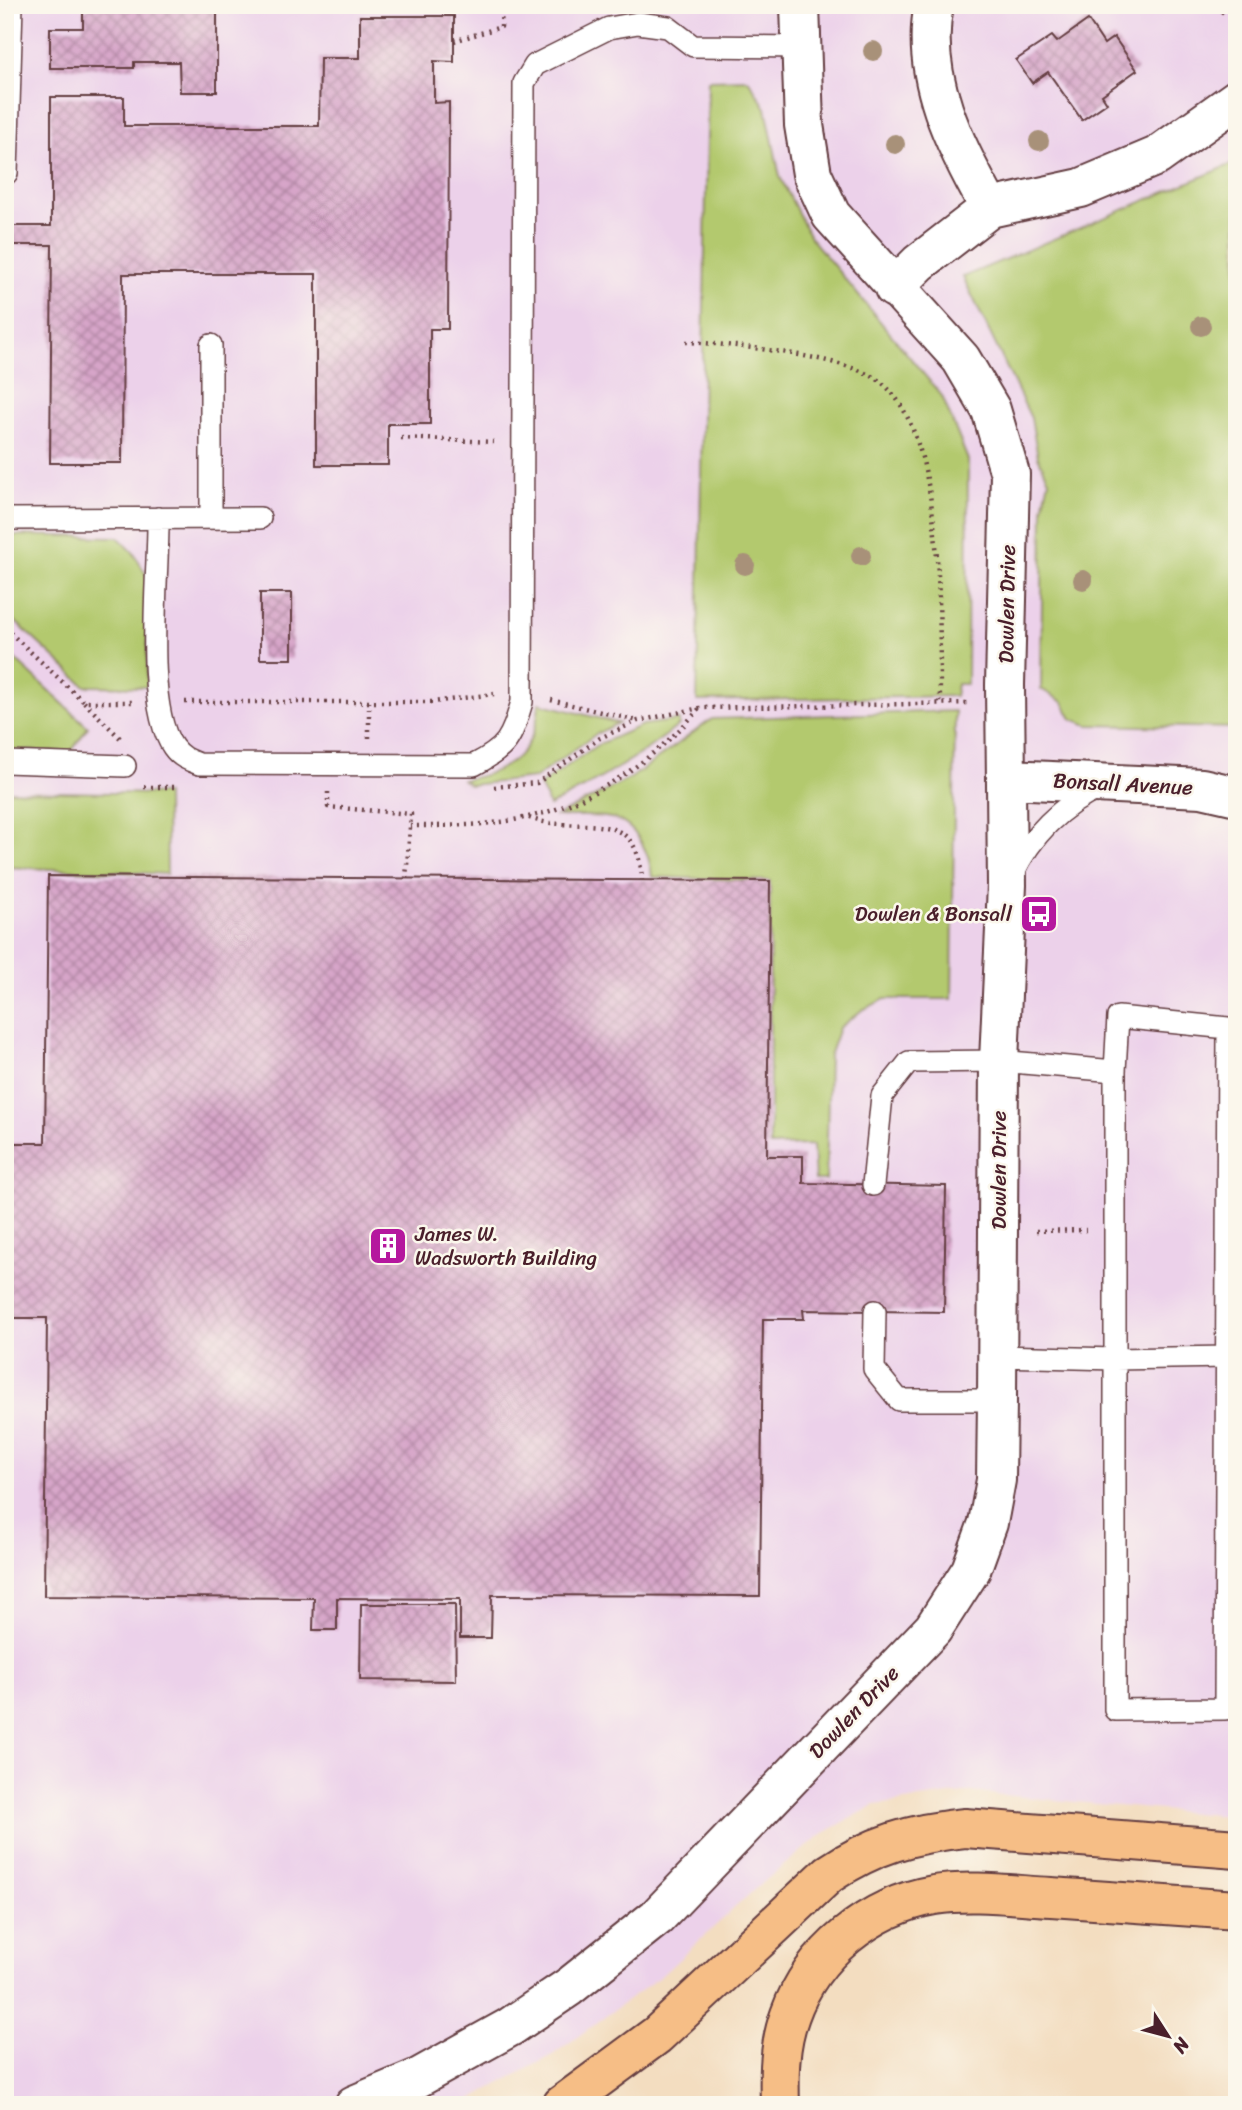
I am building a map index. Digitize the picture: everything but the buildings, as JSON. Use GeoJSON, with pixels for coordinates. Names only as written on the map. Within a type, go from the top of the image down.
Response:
{"type":"FeatureCollection","features":[{"type":"Feature","properties":{"kind":"highway"},"geometry":{"type":"LineString","coordinates":[[562,2105],[657,2035],[829,1874],[855,1857],[887,1842],[923,1832],[965,1828],[1237,1849]]}},
{"type":"Feature","properties":{"kind":"highway"},"geometry":{"type":"LineString","coordinates":[[780,2105],[782,2046],[790,2015],[804,1986],[823,1959],[846,1936],[872,1916],[903,1903],[956,1892],[1237,1910]]}},
{"type":"Feature","properties":{"kind":"street","name":"Dowlen Drive"},"geometry":{"type":"LineString","coordinates":[[354,2105],[418,2078],[510,2027],[569,1987],[657,1917],[933,1629],[971,1570],[989,1523],[996,1480],[998,1400],[999,1061],[1007,885],[1005,685],[1010,474],[991,410],[961,359],[894,288],[831,215],[813,174],[804,125],[800,5]]}},
{"type":"Feature","properties":{"kind":"street"},"geometry":{"type":"LineString","coordinates":[[934,5],[929,28],[943,114],[967,168],[990,208]]}},
{"type":"Feature","properties":{"kind":"street"},"geometry":{"type":"LineString","coordinates":[[894,288],[919,262],[990,208],[1081,188],[1157,156],[1237,99]]}},
{"type":"Feature","properties":{"kind":"street","name":"Bonsall Avenue"},"geometry":{"type":"LineString","coordinates":[[1008,779],[1202,788],[1237,796]]}},
{"type":"Feature","properties":{"kind":"lane"},"geometry":{"type":"LineString","coordinates":[[7,173],[12,5]]}},
{"type":"Feature","properties":{"kind":"lane"},"geometry":{"type":"LineString","coordinates":[[158,518],[156,683],[163,726],[171,745],[182,757],[199,764],[474,765],[499,752],[513,732],[522,702],[524,83],[535,65],[610,28],[638,23],[668,27],[693,46],[800,47]]}},
{"type":"Feature","properties":{"kind":"lane"},"geometry":{"type":"LineString","coordinates":[[211,345],[211,517]]}},
{"type":"Feature","properties":{"kind":"lane"},"geometry":{"type":"LineString","coordinates":[[5,519],[260,518]]}},
{"type":"Feature","properties":{"kind":"lane"},"geometry":{"type":"LineString","coordinates":[[5,762],[125,766]]}},
{"type":"Feature","properties":{"kind":"lane"},"geometry":{"type":"LineString","coordinates":[[1007,885],[1032,841],[1049,822],[1086,794],[1108,784]]}},
{"type":"Feature","properties":{"kind":"lane"},"geometry":{"type":"LineString","coordinates":[[1118,1017],[1228,1028],[1225,1709],[1115,1710],[1115,1071],[1118,1017]]}},
{"type":"Feature","properties":{"kind":"lane"},"geometry":{"type":"LineString","coordinates":[[873,1185],[882,1096],[909,1062],[999,1061],[1115,1071]]}},
{"type":"Feature","properties":{"kind":"lane"},"geometry":{"type":"LineString","coordinates":[[875,1311],[874,1369],[899,1400],[998,1400]]}},
{"type":"Feature","properties":{"kind":"lane"},"geometry":{"type":"LineString","coordinates":[[998,1356],[1115,1359],[1227,1357]]}},
{"type":"Feature","properties":{"kind":"path"},"geometry":{"type":"LineString","coordinates":[[454,41],[501,27],[502,5]]}},
{"type":"Feature","properties":{"kind":"path"},"geometry":{"type":"LineString","coordinates":[[686,342],[731,344],[830,361],[862,371],[882,383],[904,409],[923,461],[935,535],[940,704]]}},
{"type":"Feature","properties":{"kind":"path"},"geometry":{"type":"LineString","coordinates":[[401,438],[499,442]]}},
{"type":"Feature","properties":{"kind":"path"},"geometry":{"type":"LineString","coordinates":[[5,628],[84,702],[137,702]]}},
{"type":"Feature","properties":{"kind":"path"},"geometry":{"type":"LineString","coordinates":[[546,690],[546,699],[638,721]]}},
{"type":"Feature","properties":{"kind":"path"},"geometry":{"type":"LineString","coordinates":[[174,702],[433,702],[499,694]]}},
{"type":"Feature","properties":{"kind":"path"},"geometry":{"type":"LineString","coordinates":[[369,702],[369,743]]}},
{"type":"Feature","properties":{"kind":"path"},"geometry":{"type":"LineString","coordinates":[[410,826],[467,825],[529,817],[582,799],[634,767],[674,737],[700,708]]}},
{"type":"Feature","properties":{"kind":"path"},"geometry":{"type":"LineString","coordinates":[[327,789],[328,807],[411,814],[406,878]]}},
{"type":"Feature","properties":{"kind":"path"},"geometry":{"type":"LineString","coordinates":[[529,817],[544,823],[609,825],[628,837],[640,856],[642,880]]}},
{"type":"Feature","properties":{"kind":"path"},"geometry":{"type":"LineString","coordinates":[[1030,1231],[1091,1230]]}},
{"type":"Feature","properties":{"kind":"shaded area"},"geometry":{"type":"Polygon","coordinates":[[[5,5],[1237,5],[1237,1817],[971,1792],[875,1805],[822,1834],[755,1889],[662,1975],[551,2056],[460,2105],[5,2105],[5,5]]]}},
{"type":"Feature","properties":{"kind":"green space"},"geometry":{"type":"Polygon","coordinates":[[[748,79],[766,108],[780,177],[810,237],[942,396],[968,460],[967,684],[957,684],[955,696],[697,701],[708,80],[748,79]]]}},
{"type":"Feature","properties":{"kind":"green space"},"geometry":{"type":"Polygon","coordinates":[[[1237,162],[1237,728],[1088,725],[1072,719],[1063,702],[1041,689],[1043,508],[1049,480],[1038,457],[1031,418],[963,277],[1237,162]]]}},
{"type":"Feature","properties":{"kind":"green space"},"geometry":{"type":"Polygon","coordinates":[[[5,535],[118,537],[133,552],[147,576],[147,687],[85,686],[5,612],[5,535]]]}},
{"type":"Feature","properties":{"kind":"green space"},"geometry":{"type":"Polygon","coordinates":[[[5,650],[88,727],[71,752],[5,750],[5,650]]]}},
{"type":"Feature","properties":{"kind":"green space"},"geometry":{"type":"Polygon","coordinates":[[[539,703],[618,723],[596,734],[535,778],[470,785],[463,780],[494,771],[518,757],[532,735],[539,703]]]}},
{"type":"Feature","properties":{"kind":"green space"},"geometry":{"type":"Polygon","coordinates":[[[955,711],[952,999],[885,999],[862,1010],[839,1028],[829,1056],[826,1180],[815,1180],[813,1145],[770,1146],[770,881],[652,877],[640,841],[635,833],[620,821],[598,816],[557,816],[631,778],[712,719],[955,711]]]}},
{"type":"Feature","properties":{"kind":"green space"},"geometry":{"type":"Polygon","coordinates":[[[679,720],[679,725],[632,759],[549,806],[540,785],[597,745],[642,725],[679,720]]]}},
{"type":"Feature","properties":{"kind":"green space"},"geometry":{"type":"Polygon","coordinates":[[[5,791],[166,794],[167,874],[5,867],[5,791]]]}},
{"type":"Feature","properties":{"kind":"place","name":"Dowlen & Bonsall"},"geometry":{"type":"Point","coordinates":[1039,914]}},
{"type":"Feature","properties":{"kind":"place","name":"James W. Wadsworth Building"},"geometry":{"type":"Point","coordinates":[388,1246]}}]}
